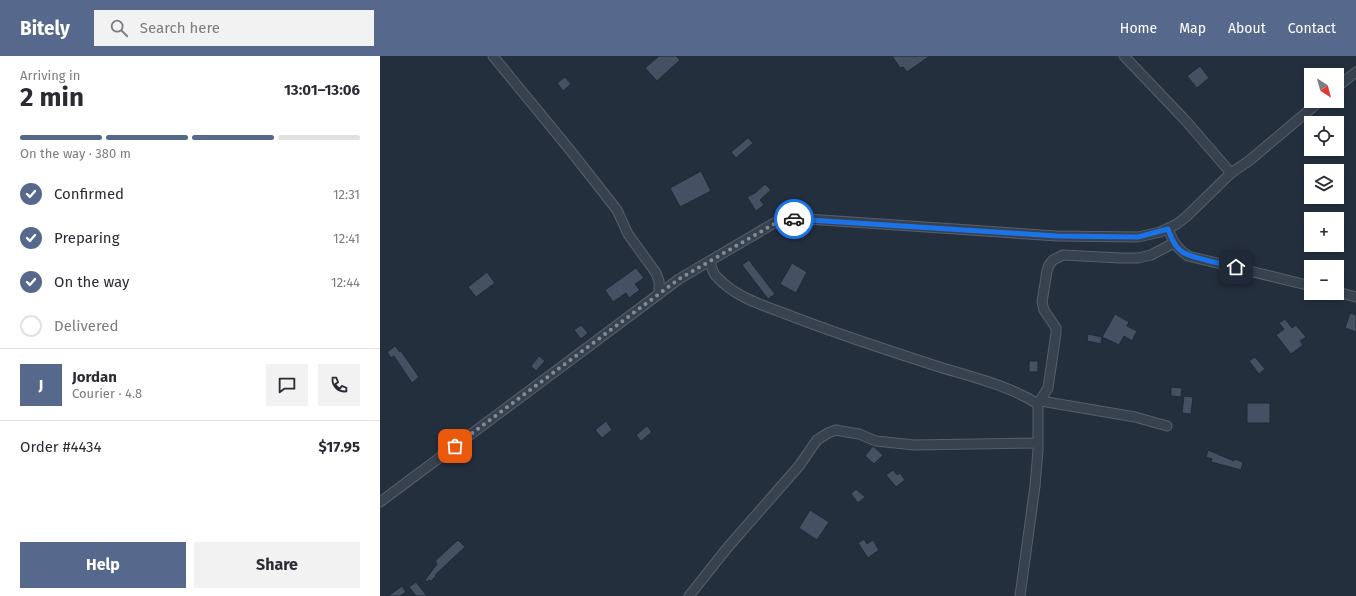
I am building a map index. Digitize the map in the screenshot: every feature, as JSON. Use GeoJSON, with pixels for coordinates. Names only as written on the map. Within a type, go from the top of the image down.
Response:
{"type":"FeatureCollection","features":[{"type":"Feature","properties":{"kind":"street"},"geometry":{"type":"LineString","coordinates":[[493,56],[617,210],[628,234],[656,273],[659,281],[659,294]]}},
{"type":"Feature","properties":{"kind":"street"},"geometry":{"type":"LineString","coordinates":[[1124,56],[1186,121],[1231,173]]}},
{"type":"Feature","properties":{"kind":"street"},"geometry":{"type":"LineString","coordinates":[[1344,82],[1356,72]]}},
{"type":"Feature","properties":{"kind":"street"},"geometry":{"type":"LineString","coordinates":[[380,502],[679,279],[785,218],[1057,236],[1138,237],[1168,229],[1187,216],[1231,173],[1250,160],[1312,108]]}},
{"type":"Feature","properties":{"kind":"street"},"geometry":{"type":"LineString","coordinates":[[1168,229],[1174,243],[1180,251],[1188,256],[1304,284]]}},
{"type":"Feature","properties":{"kind":"street"},"geometry":{"type":"LineString","coordinates":[[1020,596],[1035,486],[1040,402],[1048,388],[1056,333],[1056,328],[1044,310],[1042,302],[1049,265],[1058,257],[1063,255],[1138,258],[1151,254],[1174,243]]}},
{"type":"Feature","properties":{"kind":"street"},"geometry":{"type":"LineString","coordinates":[[710,261],[713,273],[729,288],[751,300],[796,318],[1002,387],[1040,402],[1135,417],[1167,426]]}},
{"type":"Feature","properties":{"kind":"street"},"geometry":{"type":"LineString","coordinates":[[1344,294],[1356,297]]}},
{"type":"Feature","properties":{"kind":"street"},"geometry":{"type":"LineString","coordinates":[[689,596],[728,547],[799,466],[817,440],[828,433],[836,430],[859,434],[876,441],[914,445],[1038,443]]}},
{"type":"Feature","properties":{"kind":"building"},"geometry":{"type":"Polygon","coordinates":[[[659,56],[676,56],[680,60],[657,81],[645,68],[659,56]]]}},
{"type":"Feature","properties":{"kind":"building"},"geometry":{"type":"Polygon","coordinates":[[[892,56],[930,56],[907,72],[903,67],[900,68],[892,56]]]}},
{"type":"Feature","properties":{"kind":"building"},"geometry":{"type":"Polygon","coordinates":[[[1200,66],[1209,78],[1197,88],[1187,76],[1200,66]]]}},
{"type":"Feature","properties":{"kind":"building"},"geometry":{"type":"Polygon","coordinates":[[[565,77],[571,84],[563,91],[557,83],[565,77]]]}},
{"type":"Feature","properties":{"kind":"building"},"geometry":{"type":"Polygon","coordinates":[[[748,138],[753,143],[736,158],[731,152],[748,138]]]}},
{"type":"Feature","properties":{"kind":"building"},"geometry":{"type":"Polygon","coordinates":[[[701,171],[711,191],[680,207],[670,188],[701,171]]]}},
{"type":"Feature","properties":{"kind":"building"},"geometry":{"type":"Polygon","coordinates":[[[765,184],[771,190],[760,200],[764,205],[756,211],[747,197],[755,193],[765,184]]]}},
{"type":"Feature","properties":{"kind":"building"},"geometry":{"type":"Polygon","coordinates":[[[749,260],[775,294],[768,299],[742,265],[749,260]]]}},
{"type":"Feature","properties":{"kind":"building"},"geometry":{"type":"Polygon","coordinates":[[[792,263],[807,272],[796,293],[780,284],[792,263]]]}},
{"type":"Feature","properties":{"kind":"building"},"geometry":{"type":"Polygon","coordinates":[[[636,268],[644,278],[635,284],[640,290],[629,298],[626,293],[613,302],[605,290],[636,268]]]}},
{"type":"Feature","properties":{"kind":"building"},"geometry":{"type":"Polygon","coordinates":[[[487,272],[495,283],[476,297],[468,287],[487,272]]]}},
{"type":"Feature","properties":{"kind":"building"},"geometry":{"type":"Polygon","coordinates":[[[1350,313],[1356,315],[1356,332],[1345,328],[1350,313]]]}},
{"type":"Feature","properties":{"kind":"building"},"geometry":{"type":"Polygon","coordinates":[[[1115,314],[1129,322],[1127,326],[1137,331],[1132,341],[1124,336],[1119,345],[1102,337],[1115,314]]]}},
{"type":"Feature","properties":{"kind":"building"},"geometry":{"type":"Polygon","coordinates":[[[1285,319],[1292,328],[1296,325],[1306,337],[1300,341],[1303,345],[1291,354],[1276,335],[1284,329],[1279,323],[1285,319]]]}},
{"type":"Feature","properties":{"kind":"building"},"geometry":{"type":"Polygon","coordinates":[[[581,325],[588,333],[581,339],[574,330],[581,325]]]}},
{"type":"Feature","properties":{"kind":"building"},"geometry":{"type":"Polygon","coordinates":[[[1088,334],[1102,337],[1101,344],[1087,341],[1088,334]]]}},
{"type":"Feature","properties":{"kind":"building"},"geometry":{"type":"Polygon","coordinates":[[[395,346],[400,352],[401,351],[419,377],[412,383],[394,356],[391,358],[387,352],[395,346]]]}},
{"type":"Feature","properties":{"kind":"building"},"geometry":{"type":"Polygon","coordinates":[[[539,356],[545,361],[536,371],[531,366],[539,356]]]}},
{"type":"Feature","properties":{"kind":"building"},"geometry":{"type":"Polygon","coordinates":[[[1255,357],[1265,369],[1259,374],[1249,361],[1255,357]]]}},
{"type":"Feature","properties":{"kind":"building"},"geometry":{"type":"Polygon","coordinates":[[[1029,361],[1038,361],[1038,372],[1029,372],[1029,361]]]}},
{"type":"Feature","properties":{"kind":"building"},"geometry":{"type":"Polygon","coordinates":[[[1171,387],[1182,388],[1181,397],[1171,396],[1171,387]]]}},
{"type":"Feature","properties":{"kind":"building"},"geometry":{"type":"Polygon","coordinates":[[[1184,396],[1193,397],[1191,414],[1182,413],[1184,396]]]}},
{"type":"Feature","properties":{"kind":"building"},"geometry":{"type":"Polygon","coordinates":[[[1247,403],[1270,403],[1270,423],[1247,423],[1247,403]]]}},
{"type":"Feature","properties":{"kind":"building"},"geometry":{"type":"Polygon","coordinates":[[[606,421],[612,430],[602,438],[595,430],[606,421]]]}},
{"type":"Feature","properties":{"kind":"building"},"geometry":{"type":"Polygon","coordinates":[[[647,426],[652,432],[641,441],[636,435],[647,426]]]}},
{"type":"Feature","properties":{"kind":"building"},"geometry":{"type":"Polygon","coordinates":[[[873,446],[883,455],[874,464],[865,456],[873,446]]]}},
{"type":"Feature","properties":{"kind":"building"},"geometry":{"type":"Polygon","coordinates":[[[1208,450],[1234,461],[1234,459],[1243,462],[1241,470],[1211,462],[1212,459],[1206,457],[1208,450]]]}},
{"type":"Feature","properties":{"kind":"building"},"geometry":{"type":"Polygon","coordinates":[[[893,470],[897,475],[900,473],[905,480],[896,487],[886,475],[893,470]]]}},
{"type":"Feature","properties":{"kind":"building"},"geometry":{"type":"Polygon","coordinates":[[[856,489],[865,497],[858,503],[851,494],[856,489]]]}},
{"type":"Feature","properties":{"kind":"building"},"geometry":{"type":"Polygon","coordinates":[[[810,510],[829,522],[817,540],[799,528],[810,510]]]}},
{"type":"Feature","properties":{"kind":"building"},"geometry":{"type":"Polygon","coordinates":[[[864,539],[867,544],[873,540],[879,550],[868,558],[858,543],[864,539]]]}},
{"type":"Feature","properties":{"kind":"building"},"geometry":{"type":"Polygon","coordinates":[[[458,540],[465,547],[435,575],[436,576],[431,581],[429,580],[427,582],[425,580],[437,564],[435,561],[458,540]]]}},
{"type":"Feature","properties":{"kind":"building"},"geometry":{"type":"Polygon","coordinates":[[[416,582],[427,596],[416,596],[409,587],[416,582]]]}},
{"type":"Feature","properties":{"kind":"building"},"geometry":{"type":"Polygon","coordinates":[[[402,586],[406,592],[400,596],[388,596],[402,586]]]}},
{"type":"Feature","properties":{"kind":"way so far"},"geometry":{"type":"LineString","coordinates":[[455,446],[679,279],[781,220],[785,218],[794,219]]}},
{"type":"Feature","properties":{"kind":"route"},"geometry":{"type":"LineString","coordinates":[[794,219],[1057,236],[1138,237],[1168,229],[1174,243],[1180,251],[1188,256],[1236,267]]}}]}
